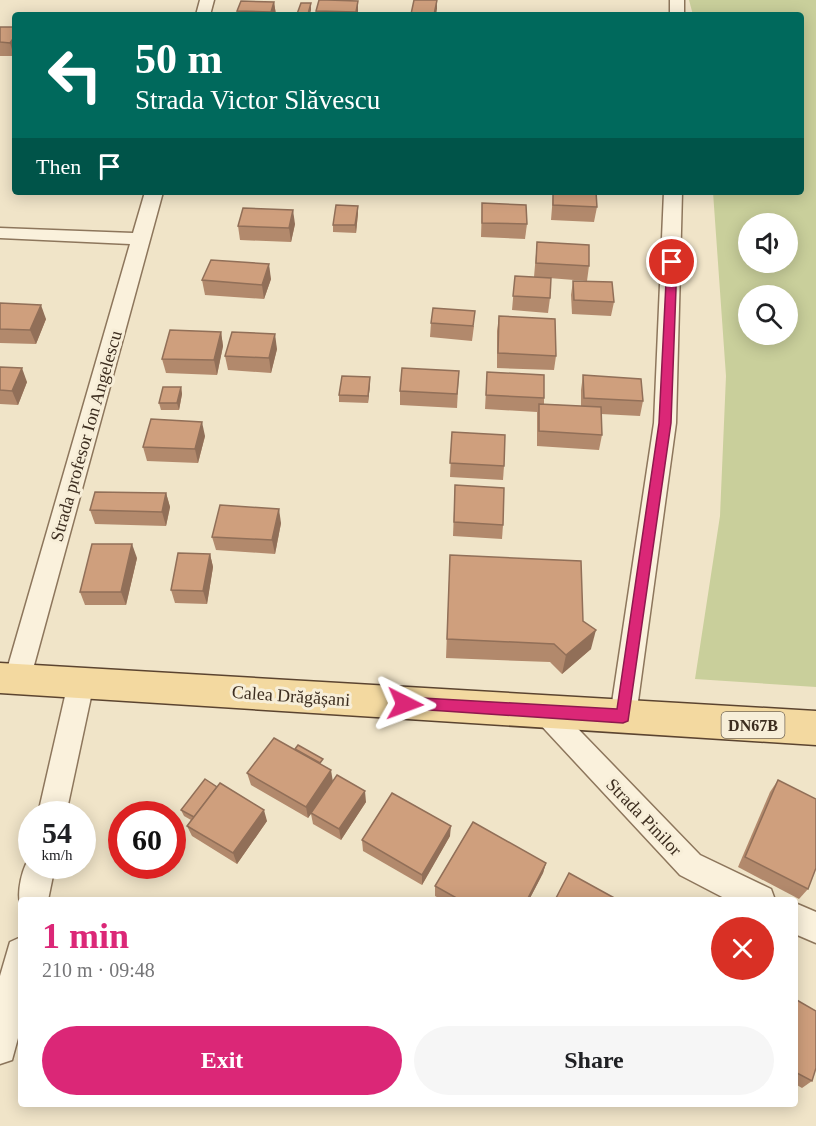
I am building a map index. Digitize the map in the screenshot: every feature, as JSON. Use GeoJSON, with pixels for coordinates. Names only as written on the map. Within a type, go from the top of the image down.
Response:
{"type":"FeatureCollection","features":[{"type":"Feature","properties":{"kind":"main road","name":"Calea Drăgășani"},"geometry":{"type":"LineString","coordinates":[[9,679],[816,728]]}},
{"type":"Feature","properties":{"kind":"street","name":"Strada profesor Ion Angelescu"},"geometry":{"type":"LineString","coordinates":[[9,679],[153,195]]}},
{"type":"Feature","properties":{"kind":"street"},"geometry":{"type":"LineString","coordinates":[[623,716],[665,423],[673,195]]}},
{"type":"Feature","properties":{"kind":"street"},"geometry":{"type":"LineString","coordinates":[[0,233],[141,239]]}},
{"type":"Feature","properties":{"kind":"street"},"geometry":{"type":"LineString","coordinates":[[55,801],[81,683]]}},
{"type":"Feature","properties":{"kind":"street","name":"Strada Pinilor"},"geometry":{"type":"LineString","coordinates":[[545,712],[690,865],[754,897]]}},
{"type":"Feature","properties":{"kind":"street"},"geometry":{"type":"LineString","coordinates":[[34,897],[37,879]]}},
{"type":"Feature","properties":{"kind":"street"},"geometry":{"type":"LineString","coordinates":[[798,919],[816,928]]}},
{"type":"Feature","properties":{"kind":"street"},"geometry":{"type":"LineString","coordinates":[[0,1048],[18,967]]}},
{"type":"Feature","properties":{"kind":"green space"},"geometry":{"type":"Polygon","coordinates":[[[689,0],[816,0],[816,687],[695,679],[720,516],[726,376],[713,195],[804,195],[804,12],[692,12],[689,0]]]}},
{"type":"Feature","properties":{"kind":"building"},"geometry":{"type":"Polygon","coordinates":[[[319,0],[358,1],[356,12],[316,11],[319,0]]]}},
{"type":"Feature","properties":{"kind":"building"},"geometry":{"type":"Polygon","coordinates":[[[414,0],[437,0],[435,12],[411,12],[414,0]]]}},
{"type":"Feature","properties":{"kind":"building"},"geometry":{"type":"Polygon","coordinates":[[[241,1],[274,2],[271,12],[237,11],[241,1]]]}},
{"type":"Feature","properties":{"kind":"building"},"geometry":{"type":"Polygon","coordinates":[[[301,3],[311,3],[309,12],[298,12],[301,3]]]}},
{"type":"Feature","properties":{"kind":"building"},"geometry":{"type":"Polygon","coordinates":[[[0,27],[12,27],[10,43],[0,42],[0,27]]]}},
{"type":"Feature","properties":{"kind":"building"},"geometry":{"type":"Polygon","coordinates":[[[553,195],[596,195],[597,207],[553,205],[553,195]]]}},
{"type":"Feature","properties":{"kind":"building"},"geometry":{"type":"Polygon","coordinates":[[[482,203],[526,205],[527,224],[482,223],[482,203]]]}},
{"type":"Feature","properties":{"kind":"building"},"geometry":{"type":"Polygon","coordinates":[[[336,205],[358,206],[355,225],[333,225],[336,205]]]}},
{"type":"Feature","properties":{"kind":"building"},"geometry":{"type":"Polygon","coordinates":[[[243,208],[293,210],[289,228],[238,226],[243,208]]]}},
{"type":"Feature","properties":{"kind":"building"},"geometry":{"type":"Polygon","coordinates":[[[537,242],[589,245],[589,266],[536,263],[537,242]]]}},
{"type":"Feature","properties":{"kind":"building"},"geometry":{"type":"Polygon","coordinates":[[[211,260],[269,264],[262,285],[202,280],[211,260]]]}},
{"type":"Feature","properties":{"kind":"building"},"geometry":{"type":"Polygon","coordinates":[[[515,276],[551,278],[550,298],[513,296],[515,276]]]}},
{"type":"Feature","properties":{"kind":"building"},"geometry":{"type":"Polygon","coordinates":[[[573,281],[612,282],[614,302],[574,300],[573,281]]]}},
{"type":"Feature","properties":{"kind":"building"},"geometry":{"type":"Polygon","coordinates":[[[0,303],[41,305],[30,330],[0,329],[0,303]]]}},
{"type":"Feature","properties":{"kind":"building"},"geometry":{"type":"Polygon","coordinates":[[[433,308],[475,311],[473,326],[431,323],[433,308]]]}},
{"type":"Feature","properties":{"kind":"building"},"geometry":{"type":"Polygon","coordinates":[[[499,316],[555,319],[556,356],[498,353],[499,316]]]}},
{"type":"Feature","properties":{"kind":"building"},"geometry":{"type":"Polygon","coordinates":[[[170,330],[221,332],[214,360],[162,359],[170,330]]]}},
{"type":"Feature","properties":{"kind":"building"},"geometry":{"type":"Polygon","coordinates":[[[232,332],[275,334],[269,358],[225,356],[232,332]]]}},
{"type":"Feature","properties":{"kind":"building"},"geometry":{"type":"Polygon","coordinates":[[[0,367],[22,368],[12,391],[0,390],[0,367]]]}},
{"type":"Feature","properties":{"kind":"building"},"geometry":{"type":"Polygon","coordinates":[[[402,368],[459,371],[457,394],[400,391],[402,368]]]}},
{"type":"Feature","properties":{"kind":"building"},"geometry":{"type":"Polygon","coordinates":[[[487,372],[544,375],[544,398],[486,395],[487,372]]]}},
{"type":"Feature","properties":{"kind":"building"},"geometry":{"type":"Polygon","coordinates":[[[583,375],[641,379],[643,401],[584,398],[583,375]]]}},
{"type":"Feature","properties":{"kind":"building"},"geometry":{"type":"Polygon","coordinates":[[[342,376],[370,377],[368,396],[339,395],[342,376]]]}},
{"type":"Feature","properties":{"kind":"building"},"geometry":{"type":"Polygon","coordinates":[[[163,387],[181,387],[177,403],[159,403],[163,387]]]}},
{"type":"Feature","properties":{"kind":"building"},"geometry":{"type":"Polygon","coordinates":[[[539,404],[601,407],[602,435],[539,431],[539,404]]]}},
{"type":"Feature","properties":{"kind":"building"},"geometry":{"type":"Polygon","coordinates":[[[151,419],[202,422],[195,449],[143,447],[151,419]]]}},
{"type":"Feature","properties":{"kind":"building"},"geometry":{"type":"Polygon","coordinates":[[[452,432],[505,435],[504,466],[450,463],[452,432]]]}},
{"type":"Feature","properties":{"kind":"building"},"geometry":{"type":"Polygon","coordinates":[[[455,485],[504,488],[503,525],[454,522],[455,485]]]}},
{"type":"Feature","properties":{"kind":"building"},"geometry":{"type":"Polygon","coordinates":[[[95,492],[166,493],[162,512],[90,510],[95,492]]]}},
{"type":"Feature","properties":{"kind":"building"},"geometry":{"type":"Polygon","coordinates":[[[220,505],[279,509],[272,540],[212,537],[220,505]]]}},
{"type":"Feature","properties":{"kind":"building"},"geometry":{"type":"Polygon","coordinates":[[[92,544],[132,544],[121,592],[80,592],[92,544]]]}},
{"type":"Feature","properties":{"kind":"building"},"geometry":{"type":"Polygon","coordinates":[[[178,553],[210,554],[203,591],[171,590],[178,553]]]}},
{"type":"Feature","properties":{"kind":"building"},"geometry":{"type":"Polygon","coordinates":[[[450,555],[581,561],[583,621],[596,630],[566,655],[554,644],[447,639],[450,555]]]}},
{"type":"Feature","properties":{"kind":"building"},"geometry":{"type":"Polygon","coordinates":[[[274,738],[331,770],[306,807],[247,773],[274,738]]]}},
{"type":"Feature","properties":{"kind":"building"},"geometry":{"type":"Polygon","coordinates":[[[298,745],[323,759],[320,763],[295,749],[298,745]]]}},
{"type":"Feature","properties":{"kind":"building"},"geometry":{"type":"Polygon","coordinates":[[[337,775],[365,791],[339,829],[311,813],[337,775]]]}},
{"type":"Feature","properties":{"kind":"building"},"geometry":{"type":"Polygon","coordinates":[[[205,779],[217,787],[194,817],[186,813],[186,804],[205,779]]]}},
{"type":"Feature","properties":{"kind":"building"},"geometry":{"type":"Polygon","coordinates":[[[778,780],[816,799],[816,868],[808,889],[745,857],[778,780]]]}},
{"type":"Feature","properties":{"kind":"building"},"geometry":{"type":"Polygon","coordinates":[[[220,783],[264,810],[233,853],[187,826],[220,783]]]}},
{"type":"Feature","properties":{"kind":"building"},"geometry":{"type":"Polygon","coordinates":[[[392,793],[451,826],[422,875],[362,840],[392,793]]]}},
{"type":"Feature","properties":{"kind":"building"},"geometry":{"type":"Polygon","coordinates":[[[473,822],[546,863],[529,897],[455,897],[435,886],[473,822]]]}},
{"type":"Feature","properties":{"kind":"building"},"geometry":{"type":"Polygon","coordinates":[[[569,873],[613,897],[557,897],[569,873]]]}},
{"type":"Feature","properties":{"kind":"building"},"geometry":{"type":"Polygon","coordinates":[[[798,1001],[816,1011],[816,1068],[812,1081],[798,1074],[798,1001]]]}},
{"type":"Feature","properties":{"kind":"route"},"geometry":{"type":"LineString","coordinates":[[405,704],[623,716],[665,423],[672,262]]}}]}
